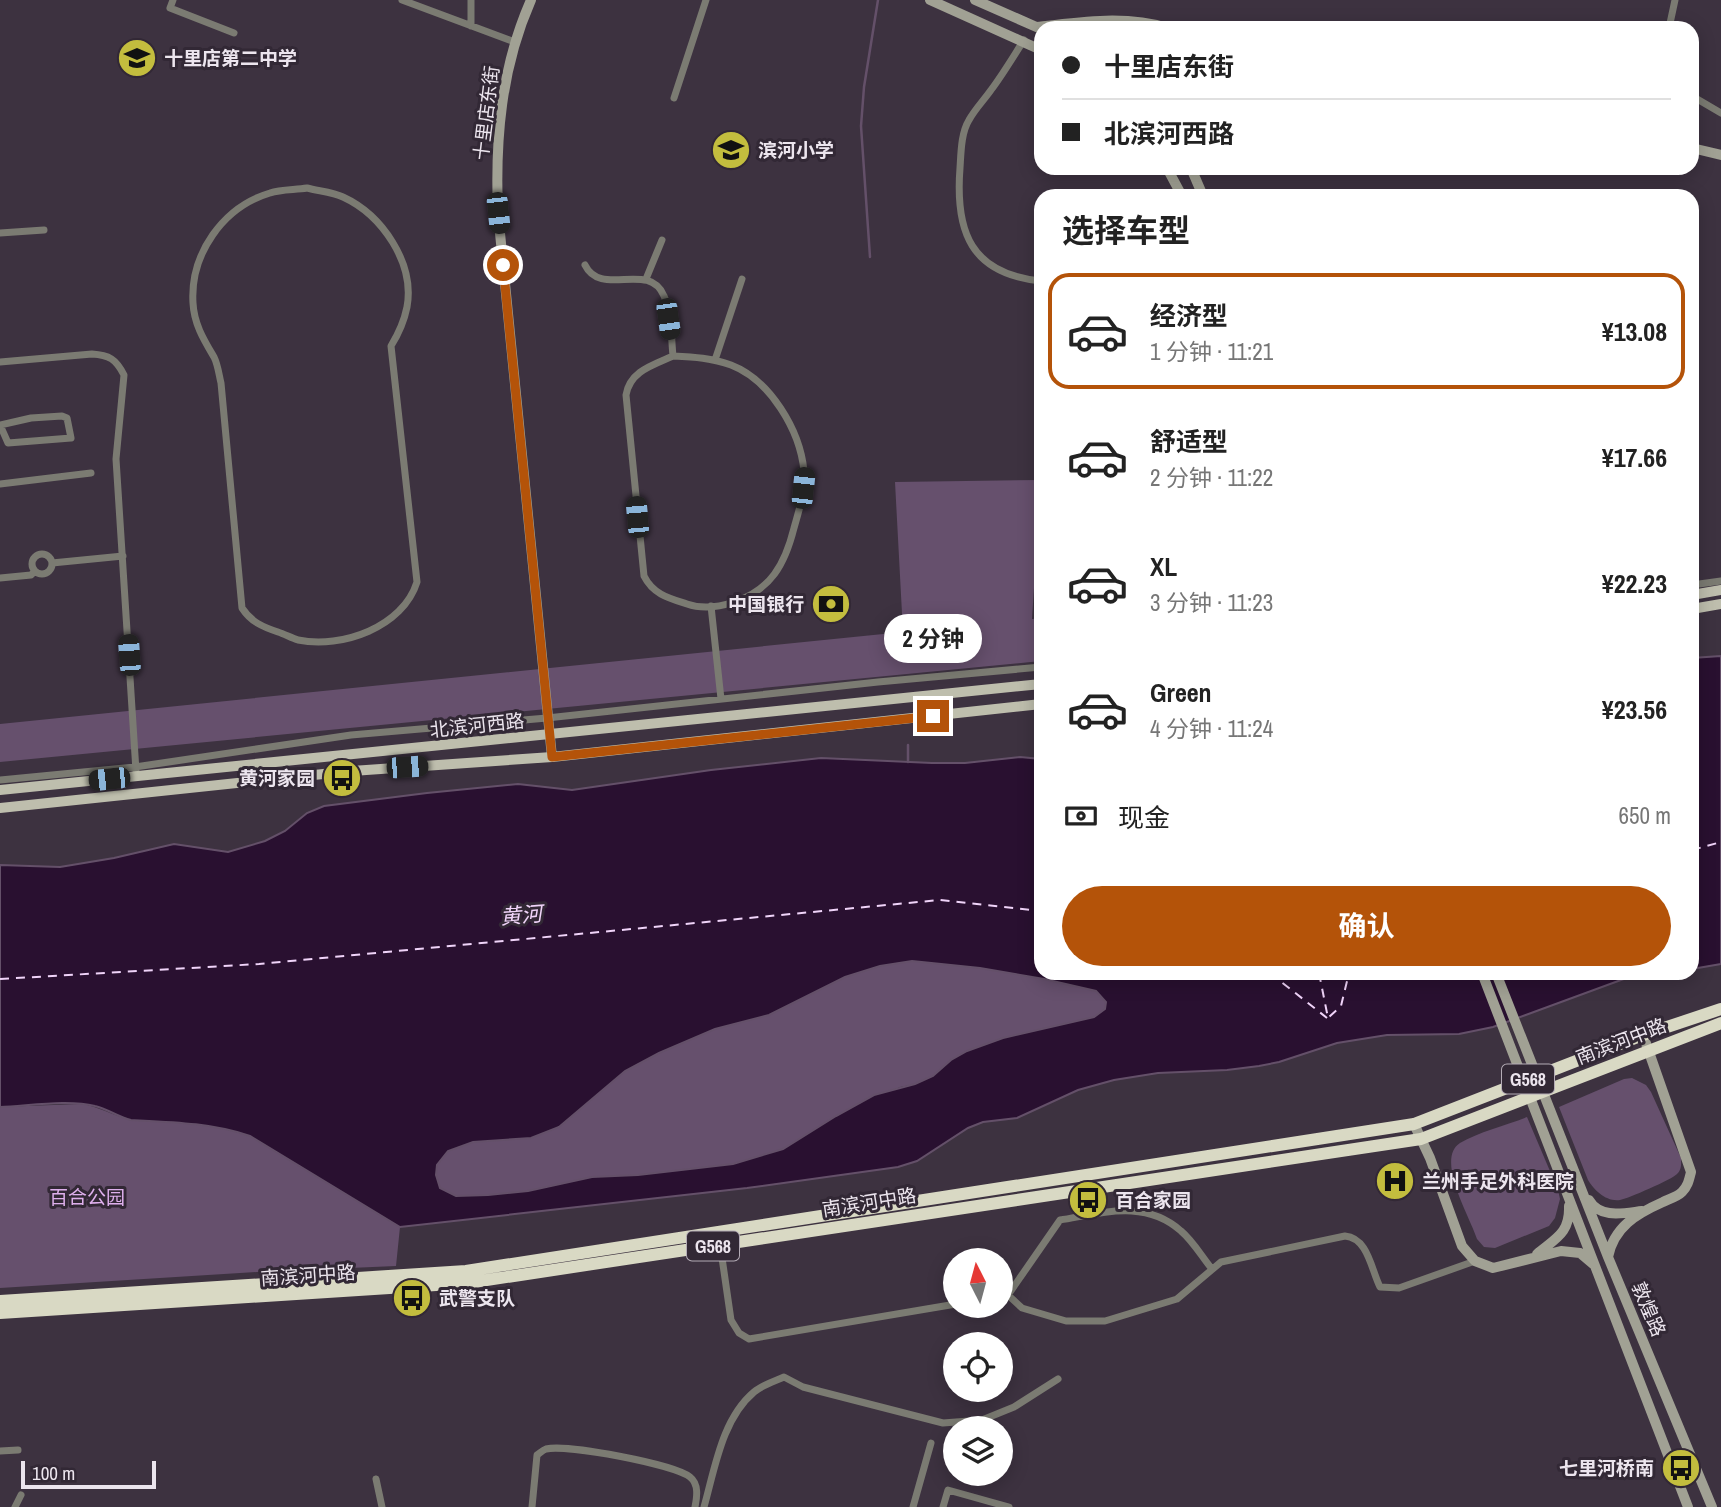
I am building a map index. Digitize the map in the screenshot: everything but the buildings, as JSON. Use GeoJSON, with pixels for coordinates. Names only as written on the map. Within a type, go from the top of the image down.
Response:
{"type":"FeatureCollection","features":[{"type":"Feature","properties":{"kind":"highway","name":"南滨河中路"},"geometry":{"type":"LineString","coordinates":[[0,1301],[466,1270],[1414,1124],[1643,1035],[1721,1009]]}},
{"type":"Feature","properties":{"kind":"highway","name":"南滨河中路"},"geometry":{"type":"LineString","coordinates":[[0,1313],[467,1283],[1421,1139],[1721,1024]]}},
{"type":"Feature","properties":{"kind":"main road","name":"十里店东街"},"geometry":{"type":"LineString","coordinates":[[531,0],[504,82],[496,176],[552,757]]}},
{"type":"Feature","properties":{"kind":"main road"},"geometry":{"type":"LineString","coordinates":[[930,0],[1034,46]]}},
{"type":"Feature","properties":{"kind":"main road"},"geometry":{"type":"LineString","coordinates":[[975,0],[1034,26]]}},
{"type":"Feature","properties":{"kind":"main road"},"geometry":{"type":"LineString","coordinates":[[1699,150],[1721,155]]}},
{"type":"Feature","properties":{"kind":"main road"},"geometry":{"type":"LineString","coordinates":[[1699,594],[1721,590]]}},
{"type":"Feature","properties":{"kind":"main road"},"geometry":{"type":"LineString","coordinates":[[1699,608],[1721,604]]}},
{"type":"Feature","properties":{"kind":"main road","name":"北滨河西路"},"geometry":{"type":"LineString","coordinates":[[0,790],[136,772],[549,735],[1034,685]]}},
{"type":"Feature","properties":{"kind":"main road","name":"北滨河西路"},"geometry":{"type":"LineString","coordinates":[[0,808],[352,771],[552,757],[1034,705]]}},
{"type":"Feature","properties":{"kind":"main road","name":"敦煌路"},"geometry":{"type":"LineString","coordinates":[[1485,980],[1688,1507]]}},
{"type":"Feature","properties":{"kind":"main road","name":"敦煌路"},"geometry":{"type":"LineString","coordinates":[[1499,980],[1608,1257],[1712,1507]]}},
{"type":"Feature","properties":{"kind":"main road"},"geometry":{"type":"LineString","coordinates":[[1608,1257],[1619,1229],[1642,1211],[1680,1194],[1687,1185],[1691,1172],[1643,1035]]}},
{"type":"Feature","properties":{"kind":"main road"},"geometry":{"type":"LineString","coordinates":[[1414,1124],[1462,1245],[1475,1261],[1493,1268],[1561,1251],[1580,1254],[1593,1264]]}},
{"type":"Feature","properties":{"kind":"main road"},"geometry":{"type":"LineString","coordinates":[[1581,1185],[1593,1207],[1611,1214],[1642,1211]]}},
{"type":"Feature","properties":{"kind":"main road"},"geometry":{"type":"LineString","coordinates":[[1534,1256],[1566,1229],[1569,1217],[1568,1198]]}},
{"type":"Feature","properties":{"kind":"street"},"geometry":{"type":"LineString","coordinates":[[173,0],[170,8],[234,33]]}},
{"type":"Feature","properties":{"kind":"street"},"geometry":{"type":"LineString","coordinates":[[402,0],[515,42]]}},
{"type":"Feature","properties":{"kind":"street"},"geometry":{"type":"LineString","coordinates":[[471,0],[471,26]]}},
{"type":"Feature","properties":{"kind":"street"},"geometry":{"type":"LineString","coordinates":[[674,99],[706,0]]}},
{"type":"Feature","properties":{"kind":"street"},"geometry":{"type":"LineString","coordinates":[[1670,21],[1675,0]]}},
{"type":"Feature","properties":{"kind":"street"},"geometry":{"type":"LineString","coordinates":[[1024,40],[967,122],[958,187],[966,238],[975,253],[1003,272],[1021,279],[1034,280]]}},
{"type":"Feature","properties":{"kind":"street"},"geometry":{"type":"LineString","coordinates":[[1699,100],[1721,113]]}},
{"type":"Feature","properties":{"kind":"street"},"geometry":{"type":"LineString","coordinates":[[307,188],[342,197],[373,217],[395,246],[407,280],[408,304],[403,326],[391,346],[417,582],[404,608],[373,630],[337,641],[299,640],[255,623],[242,608],[240,589],[221,383],[215,359],[202,339],[193,304],[196,267],[212,234],[237,208],[270,192],[307,188]]}},
{"type":"Feature","properties":{"kind":"street"},"geometry":{"type":"LineString","coordinates":[[0,233],[44,230]]}},
{"type":"Feature","properties":{"kind":"street"},"geometry":{"type":"LineString","coordinates":[[646,279],[662,240]]}},
{"type":"Feature","properties":{"kind":"street"},"geometry":{"type":"LineString","coordinates":[[585,265],[598,279],[646,279],[659,287],[666,300],[673,356]]}},
{"type":"Feature","properties":{"kind":"street"},"geometry":{"type":"LineString","coordinates":[[715,360],[742,279]]}},
{"type":"Feature","properties":{"kind":"street"},"geometry":{"type":"LineString","coordinates":[[0,362],[106,355],[117,363],[124,375],[116,459],[136,772]]}},
{"type":"Feature","properties":{"kind":"street"},"geometry":{"type":"LineString","coordinates":[[673,356],[715,360],[734,366],[760,383],[783,414],[798,441],[804,472],[801,504],[787,556],[771,580],[748,597],[721,606],[692,606],[656,592],[648,585],[642,566],[626,395],[628,384],[634,376],[673,356]]}},
{"type":"Feature","properties":{"kind":"street"},"geometry":{"type":"LineString","coordinates":[[62,416],[67,418],[71,438],[8,443],[0,425],[31,418],[62,416]]}},
{"type":"Feature","properties":{"kind":"street"},"geometry":{"type":"LineString","coordinates":[[0,484],[91,473]]}},
{"type":"Feature","properties":{"kind":"street"},"geometry":{"type":"LineString","coordinates":[[38,555],[49,556],[52,563],[47,573],[35,571],[32,564],[38,555]]}},
{"type":"Feature","properties":{"kind":"street"},"geometry":{"type":"LineString","coordinates":[[52,563],[122,556]]}},
{"type":"Feature","properties":{"kind":"street"},"geometry":{"type":"LineString","coordinates":[[0,578],[31,575],[35,571]]}},
{"type":"Feature","properties":{"kind":"street"},"geometry":{"type":"LineString","coordinates":[[1699,584],[1721,580]]}},
{"type":"Feature","properties":{"kind":"street"},"geometry":{"type":"LineString","coordinates":[[711,606],[721,699]]}},
{"type":"Feature","properties":{"kind":"street"},"geometry":{"type":"LineString","coordinates":[[0,780],[136,772],[351,735],[547,718],[1034,668]]}},
{"type":"Feature","properties":{"kind":"street"},"geometry":{"type":"LineString","coordinates":[[1094,1188],[1097,1214]]}},
{"type":"Feature","properties":{"kind":"street"},"geometry":{"type":"LineString","coordinates":[[1013,1285],[1060,1220],[1138,1210],[1160,1215],[1182,1232],[1212,1269]]}},
{"type":"Feature","properties":{"kind":"street"},"geometry":{"type":"LineString","coordinates":[[1013,1302],[1022,1308],[1066,1321],[1105,1321],[1177,1298],[1221,1262],[1345,1236],[1355,1237],[1361,1242],[1380,1287],[1399,1288],[1475,1261]]}},
{"type":"Feature","properties":{"kind":"street"},"geometry":{"type":"LineString","coordinates":[[720,1244],[731,1320],[739,1333],[749,1339],[943,1306]]}},
{"type":"Feature","properties":{"kind":"street"},"geometry":{"type":"LineString","coordinates":[[704,1507],[735,1413],[756,1390],[784,1377],[803,1387],[943,1423],[982,1420],[1014,1407],[1058,1379]]}},
{"type":"Feature","properties":{"kind":"street"},"geometry":{"type":"LineString","coordinates":[[913,1507],[931,1443]]}},
{"type":"Feature","properties":{"kind":"street"},"geometry":{"type":"LineString","coordinates":[[532,1507],[537,1455],[544,1449],[567,1448],[638,1460],[684,1474],[692,1478],[698,1489],[695,1507]]}},
{"type":"Feature","properties":{"kind":"street"},"geometry":{"type":"LineString","coordinates":[[0,1451],[18,1450]]}},
{"type":"Feature","properties":{"kind":"street"},"geometry":{"type":"LineString","coordinates":[[376,1479],[382,1507]]}},
{"type":"Feature","properties":{"kind":"street"},"geometry":{"type":"LineString","coordinates":[[943,1507],[948,1490],[1009,1507]]}},
{"type":"Feature","properties":{"kind":"street"},"geometry":{"type":"LineString","coordinates":[[15,1507],[21,1495]]}},
{"type":"Feature","properties":{"kind":"green space"},"geometry":{"type":"Polygon","coordinates":[[[1034,480],[1034,662],[0,762],[0,724],[903,632],[895,482],[1034,480]]]}},
{"type":"Feature","properties":{"kind":"green space"},"geometry":{"type":"Polygon","coordinates":[[[912,961],[980,968],[1034,977],[1034,980],[1048,980],[1097,991],[1106,1002],[1105,1009],[1094,1017],[1003,1038],[967,1051],[951,1060],[933,1076],[900,1087],[836,1116],[783,1149],[733,1164],[638,1175],[592,1177],[528,1191],[488,1195],[456,1196],[440,1188],[436,1175],[437,1165],[448,1151],[473,1142],[531,1138],[559,1127],[625,1071],[660,1053],[715,1029],[769,1015],[845,977],[880,966],[912,961]]]}},
{"type":"Feature","properties":{"kind":"green space"},"geometry":{"type":"Polygon","coordinates":[[[1632,1078],[1646,1085],[1651,1092],[1681,1158],[1681,1166],[1677,1174],[1667,1180],[1615,1200],[1601,1194],[1588,1180],[1559,1107],[1632,1078]]]}},
{"type":"Feature","properties":{"kind":"green space","name":"百合公园"},"geometry":{"type":"Polygon","coordinates":[[[80,1104],[131,1120],[210,1125],[250,1136],[400,1227],[396,1266],[0,1288],[0,1107],[80,1104]]]}},
{"type":"Feature","properties":{"kind":"green space"},"geometry":{"type":"Polygon","coordinates":[[[1527,1117],[1558,1190],[1560,1199],[1555,1218],[1549,1226],[1495,1248],[1484,1247],[1477,1239],[1456,1189],[1451,1162],[1453,1151],[1467,1139],[1527,1117]]]}},
{"type":"Feature","properties":{"kind":"water"},"geometry":{"type":"Polygon","coordinates":[[[1721,656],[1721,964],[1699,968],[1699,658],[1721,656]]]}},
{"type":"Feature","properties":{"kind":"water","name":"黄河"},"geometry":{"type":"Polygon","coordinates":[[[821,758],[932,763],[1034,758],[1034,977],[912,961],[880,966],[845,977],[769,1015],[715,1029],[659,1053],[625,1071],[559,1127],[531,1138],[473,1142],[448,1151],[437,1165],[436,1175],[440,1188],[456,1196],[528,1191],[592,1177],[638,1175],[733,1164],[783,1149],[874,1095],[933,1076],[951,1060],[967,1051],[1003,1038],[1094,1017],[1105,1009],[1106,1002],[1096,991],[1048,980],[1621,980],[1493,1027],[1459,1034],[1387,1035],[1337,1043],[1259,1066],[1158,1073],[1114,1080],[1078,1090],[1017,1118],[983,1122],[968,1128],[917,1161],[898,1167],[747,1188],[400,1227],[250,1136],[192,1124],[131,1120],[100,1107],[84,1104],[0,1107],[0,865],[60,867],[174,844],[228,852],[265,841],[285,831],[307,813],[324,806],[427,793],[518,784],[572,790],[711,770],[821,758]]]}},
{"type":"Feature","properties":{"kind":"waterway"},"geometry":{"type":"LineString","coordinates":[[870,257],[861,126],[864,87],[878,0]]}},
{"type":"Feature","properties":{"kind":"waterway"},"geometry":{"type":"LineString","coordinates":[[908,745],[908,762]]}},
{"type":"Feature","properties":{"kind":"ferry route"},"geometry":{"type":"LineString","coordinates":[[1699,848],[1721,842]]}},
{"type":"Feature","properties":{"kind":"ferry route"},"geometry":{"type":"LineString","coordinates":[[0,979],[259,964],[940,900],[1034,910]]}},
{"type":"Feature","properties":{"kind":"ferry route"},"geometry":{"type":"LineString","coordinates":[[1279,980],[1327,1018]]}},
{"type":"Feature","properties":{"kind":"ferry route"},"geometry":{"type":"LineString","coordinates":[[1320,980],[1328,1018],[1341,1006],[1347,980]]}},
{"type":"Feature","properties":{"kind":"place","name":"十里店第二中学"},"geometry":{"type":"Point","coordinates":[137,58]}},
{"type":"Feature","properties":{"kind":"place","name":"滨河小学"},"geometry":{"type":"Point","coordinates":[731,150]}},
{"type":"Feature","properties":{"kind":"place","name":"中国银行"},"geometry":{"type":"Point","coordinates":[831,604]}},
{"type":"Feature","properties":{"kind":"place","name":"黄河家园"},"geometry":{"type":"Point","coordinates":[342,778]}},
{"type":"Feature","properties":{"kind":"place","name":"兰州手足外科医院"},"geometry":{"type":"Point","coordinates":[1395,1181]}},
{"type":"Feature","properties":{"kind":"place","name":"百合家园"},"geometry":{"type":"Point","coordinates":[1088,1200]}},
{"type":"Feature","properties":{"kind":"place","name":"武警支队"},"geometry":{"type":"Point","coordinates":[412,1298]}},
{"type":"Feature","properties":{"kind":"place","name":"七里河桥南"},"geometry":{"type":"Point","coordinates":[1681,1468]}},
{"type":"Feature","properties":{"kind":"route"},"geometry":{"type":"LineString","coordinates":[[503,265],[552,757],[933,716]]}}]}
